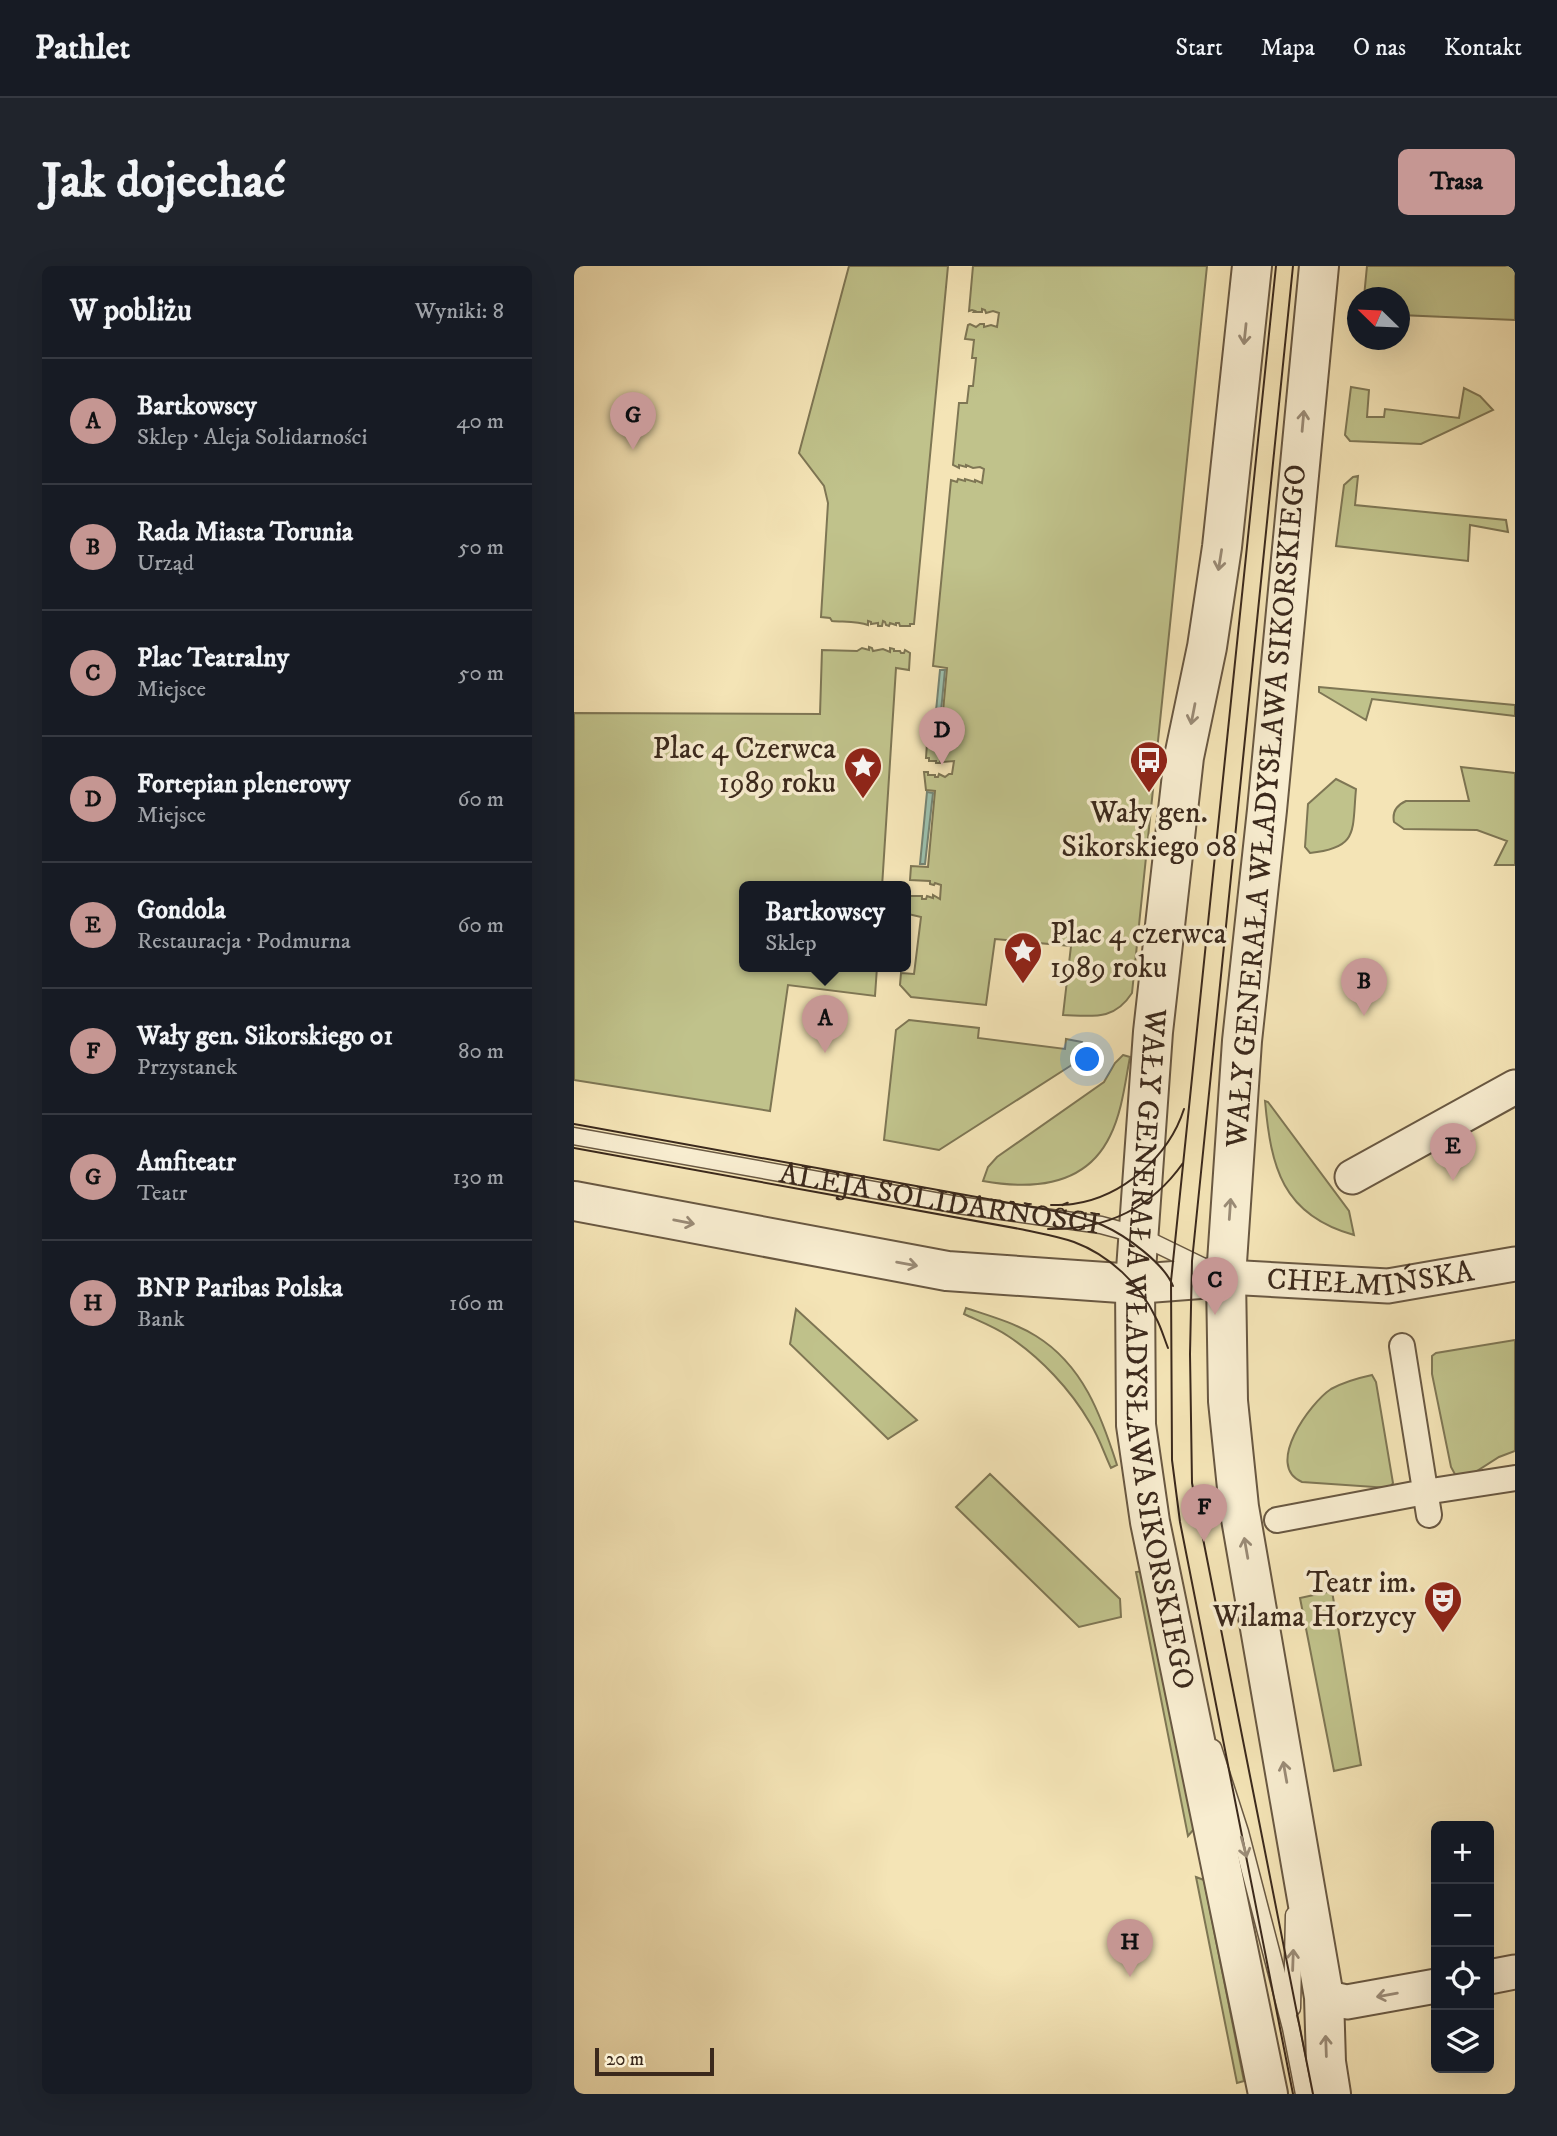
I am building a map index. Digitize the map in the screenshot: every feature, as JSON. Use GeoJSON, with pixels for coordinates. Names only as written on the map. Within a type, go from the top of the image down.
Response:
{"type":"FeatureCollection","features":[{"type":"Feature","properties":{"kind":"street","name":"WAŁY GENERAŁA WŁADYSŁAWA SIKORSKIEGO"},"geometry":{"type":"LineString","coordinates":[[1252,266],[1222,547],[1207,647],[1184,757],[1153,1032],[1135,1284],[1136,1425],[1150,1522],[1268,2094]]}},
{"type":"Feature","properties":{"kind":"street","name":"WAŁY GENERAŁA WŁADYSŁAWA SIKORSKIEGO"},"geometry":{"type":"LineString","coordinates":[[1318,266],[1267,810],[1242,1041],[1226,1277],[1228,1401],[1239,1507],[1324,1997],[1326,2062],[1331,2094]]}},
{"type":"Feature","properties":{"kind":"street"},"geometry":{"type":"LineString","coordinates":[[1352,1177],[1515,1087]]}},
{"type":"Feature","properties":{"kind":"street","name":"ALEJA SOLIDARNOŚCI"},"geometry":{"type":"LineString","coordinates":[[574,1201],[947,1271],[1135,1284],[1226,1277]]}},
{"type":"Feature","properties":{"kind":"street","name":"CHEŁMIŃSKA"},"geometry":{"type":"LineString","coordinates":[[1226,1277],[1388,1286],[1515,1264]]}},
{"type":"Feature","properties":{"kind":"street"},"geometry":{"type":"LineString","coordinates":[[1402,1346],[1427,1503]]}},
{"type":"Feature","properties":{"kind":"street"},"geometry":{"type":"LineString","coordinates":[[1277,1520],[1427,1503],[1515,1478]]}},
{"type":"Feature","properties":{"kind":"street"},"geometry":{"type":"LineString","coordinates":[[1494,1976],[1515,1972]]}},
{"type":"Feature","properties":{"kind":"street"},"geometry":{"type":"LineString","coordinates":[[1324,1997],[1347,2002],[1431,1987]]}},
{"type":"Feature","properties":{"kind":"lane","name":"ALEJA SOLIDARNOŚCI"},"geometry":{"type":"LineString","coordinates":[[574,1136],[958,1205],[1101,1225],[1138,1236],[1226,1277]]}},
{"type":"Feature","properties":{"kind":"lane"},"geometry":{"type":"LineString","coordinates":[[1175,1643],[1219,1764],[1240,1832],[1291,2028],[1304,2094]]}},
{"type":"Feature","properties":{"kind":"lane"},"geometry":{"type":"LineString","coordinates":[[1291,2028],[1296,1839]]}},
{"type":"Feature","properties":{"kind":"green space"},"geometry":{"type":"Polygon","coordinates":[[[849,266],[948,266],[914,624],[910,626],[890,623],[889,626],[883,621],[882,626],[868,621],[868,625],[821,617],[828,503],[824,486],[799,453],[849,266]]]}},
{"type":"Feature","properties":{"kind":"green space"},"geometry":{"type":"Polygon","coordinates":[[[973,266],[1207,266],[1132,993],[1118,1008],[1102,1015],[1063,1015],[1071,946],[995,939],[986,1005],[911,997],[900,985],[901,973],[914,974],[921,917],[911,915],[911,896],[922,896],[922,899],[926,899],[927,896],[933,898],[933,895],[940,899],[941,885],[930,884],[930,881],[910,880],[911,866],[928,867],[935,791],[926,790],[924,772],[935,777],[939,774],[945,777],[952,774],[954,761],[940,760],[940,763],[936,763],[926,758],[927,743],[940,744],[947,668],[933,666],[951,480],[957,482],[958,479],[965,479],[982,483],[984,469],[966,465],[959,465],[959,468],[953,465],[959,403],[967,403],[969,386],[973,386],[976,358],[972,358],[974,340],[965,339],[970,324],[976,327],[984,324],[984,327],[997,327],[999,313],[986,313],[982,309],[982,312],[969,311],[973,266]]]}},
{"type":"Feature","properties":{"kind":"green space"},"geometry":{"type":"Polygon","coordinates":[[[1367,266],[1515,266],[1515,320],[1410,315],[1410,287],[1365,287],[1367,266]]]}},
{"type":"Feature","properties":{"kind":"green space"},"geometry":{"type":"Polygon","coordinates":[[[1351,387],[1369,390],[1367,417],[1384,417],[1385,409],[1459,418],[1464,388],[1480,396],[1493,410],[1421,444],[1350,441],[1345,435],[1351,387]]]}},
{"type":"Feature","properties":{"kind":"green space"},"geometry":{"type":"Polygon","coordinates":[[[1358,476],[1355,505],[1506,520],[1508,532],[1470,525],[1468,561],[1336,546],[1344,485],[1358,476]]]}},
{"type":"Feature","properties":{"kind":"green space"},"geometry":{"type":"Polygon","coordinates":[[[869,647],[873,651],[883,649],[890,652],[890,648],[901,653],[905,650],[910,653],[909,670],[896,668],[882,881],[739,881],[739,972],[877,972],[875,996],[788,985],[770,1111],[574,1080],[574,713],[820,714],[822,650],[869,650],[869,647]]]}},
{"type":"Feature","properties":{"kind":"green space"},"geometry":{"type":"Polygon","coordinates":[[[1319,687],[1515,705],[1515,716],[1372,699],[1366,720],[1319,692],[1319,687]]]}},
{"type":"Feature","properties":{"kind":"green space"},"geometry":{"type":"Polygon","coordinates":[[[1461,767],[1515,773],[1515,865],[1495,865],[1507,841],[1477,830],[1404,829],[1394,822],[1396,809],[1406,801],[1469,801],[1461,767]]]}},
{"type":"Feature","properties":{"kind":"green space"},"geometry":{"type":"Polygon","coordinates":[[[1336,779],[1356,789],[1350,835],[1337,847],[1310,853],[1305,847],[1308,804],[1336,779]]]}},
{"type":"Feature","properties":{"kind":"green space"},"geometry":{"type":"Polygon","coordinates":[[[909,1020],[979,1028],[978,1038],[1065,1049],[1066,1039],[1082,1042],[1078,1061],[939,1150],[884,1140],[896,1030],[909,1020]]]}},
{"type":"Feature","properties":{"kind":"green space"},"geometry":{"type":"Polygon","coordinates":[[[1123,1055],[1130,1057],[1117,1117],[1100,1153],[1087,1165],[1072,1175],[1039,1184],[983,1181],[988,1167],[997,1157],[1104,1082],[1123,1055]]]}},
{"type":"Feature","properties":{"kind":"green space"},"geometry":{"type":"Polygon","coordinates":[[[1265,1101],[1349,1211],[1354,1235],[1311,1215],[1296,1201],[1285,1185],[1271,1147],[1265,1101]]]}},
{"type":"Feature","properties":{"kind":"green space"},"geometry":{"type":"Polygon","coordinates":[[[966,1308],[1028,1331],[1066,1361],[1078,1376],[1097,1410],[1117,1465],[1111,1468],[1090,1423],[1074,1398],[1054,1375],[1008,1336],[964,1314],[966,1308]]]}},
{"type":"Feature","properties":{"kind":"green space"},"geometry":{"type":"Polygon","coordinates":[[[796,1309],[917,1420],[888,1439],[790,1344],[796,1309]]]}},
{"type":"Feature","properties":{"kind":"green space"},"geometry":{"type":"Polygon","coordinates":[[[1515,1340],[1515,1451],[1499,1457],[1466,1478],[1457,1478],[1451,1467],[1432,1374],[1432,1356],[1436,1353],[1515,1340]]]}},
{"type":"Feature","properties":{"kind":"green space"},"geometry":{"type":"Polygon","coordinates":[[[1372,1375],[1376,1382],[1393,1483],[1389,1488],[1302,1482],[1291,1474],[1288,1463],[1289,1449],[1294,1435],[1312,1407],[1331,1389],[1372,1375]]]}},
{"type":"Feature","properties":{"kind":"green space"},"geometry":{"type":"Polygon","coordinates":[[[990,1474],[1120,1599],[1121,1617],[1079,1627],[956,1507],[990,1474]]]}},
{"type":"Feature","properties":{"kind":"green space"},"geometry":{"type":"Polygon","coordinates":[[[1143,1571],[1194,1829],[1188,1836],[1136,1572],[1143,1571]]]}},
{"type":"Feature","properties":{"kind":"green space"},"geometry":{"type":"Polygon","coordinates":[[[1332,1591],[1361,1765],[1334,1771],[1300,1598],[1332,1591]]]}},
{"type":"Feature","properties":{"kind":"green space"},"geometry":{"type":"Polygon","coordinates":[[[1196,1877],[1204,1880],[1244,2081],[1237,2083],[1196,1877]]]}},
{"type":"Feature","properties":{"kind":"shaded area"},"geometry":{"type":"Polygon","coordinates":[[[940,670],[945,670],[938,742],[933,742],[940,670]]]}},
{"type":"Feature","properties":{"kind":"shaded area"},"geometry":{"type":"Polygon","coordinates":[[[927,792],[933,793],[925,864],[920,864],[927,792]]]}},
{"type":"Feature","properties":{"kind":"tram line"},"geometry":{"type":"LineString","coordinates":[[1276,266],[1171,1281],[1172,1460],[1180,1522],[1293,2094]]}},
{"type":"Feature","properties":{"kind":"tram line"},"geometry":{"type":"LineString","coordinates":[[1293,266],[1192,1261],[1190,1354],[1192,1483],[1313,2094]]}},
{"type":"Feature","properties":{"kind":"tram line"},"geometry":{"type":"LineString","coordinates":[[1051,1205],[1092,1200],[1109,1193],[1142,1172],[1167,1143],[1184,1109]]}},
{"type":"Feature","properties":{"kind":"tram line"},"geometry":{"type":"LineString","coordinates":[[574,1124],[1065,1213],[1102,1225],[1122,1236],[1153,1259],[1173,1286]]}},
{"type":"Feature","properties":{"kind":"tram line"},"geometry":{"type":"LineString","coordinates":[[574,1148],[1020,1229],[1074,1242],[1111,1263],[1132,1282],[1149,1306],[1168,1348]]}},
{"type":"Feature","properties":{"kind":"tram line"},"geometry":{"type":"LineString","coordinates":[[1048,1229],[1088,1226],[1124,1214],[1156,1193],[1183,1163]]}},
{"type":"Feature","properties":{"kind":"place","name":"Amfiteatr"},"geometry":{"type":"Point","coordinates":[633,450]}},
{"type":"Feature","properties":{"kind":"place","name":"Fortepian plenerowy"},"geometry":{"type":"Point","coordinates":[942,765]}},
{"type":"Feature","properties":{"kind":"place","name":"Wały gen. Sikorskiego 08"},"geometry":{"type":"Point","coordinates":[1149,794]}},
{"type":"Feature","properties":{"kind":"place","name":"Plac 4 Czerwca 1989 roku"},"geometry":{"type":"Point","coordinates":[863,800]}},
{"type":"Feature","properties":{"kind":"place","name":"Plac 4 czerwca 1989 roku"},"geometry":{"type":"Point","coordinates":[1023,985]}},
{"type":"Feature","properties":{"kind":"place","name":"Rada Miasta Torunia"},"geometry":{"type":"Point","coordinates":[1364,1016]}},
{"type":"Feature","properties":{"kind":"place","name":"Bartkowscy"},"geometry":{"type":"Point","coordinates":[825,1053]}},
{"type":"Feature","properties":{"kind":"place","name":"Gondola"},"geometry":{"type":"Point","coordinates":[1453,1181]}},
{"type":"Feature","properties":{"kind":"place","name":"Plac Teatralny"},"geometry":{"type":"Point","coordinates":[1215,1315]}},
{"type":"Feature","properties":{"kind":"place","name":"Wały gen. Sikorskiego 01"},"geometry":{"type":"Point","coordinates":[1204,1542]}},
{"type":"Feature","properties":{"kind":"place","name":"Teatr im. Wilama Horzycy"},"geometry":{"type":"Point","coordinates":[1443,1634]}},
{"type":"Feature","properties":{"kind":"place","name":"BNP Paribas Polska"},"geometry":{"type":"Point","coordinates":[1130,1977]}}]}
